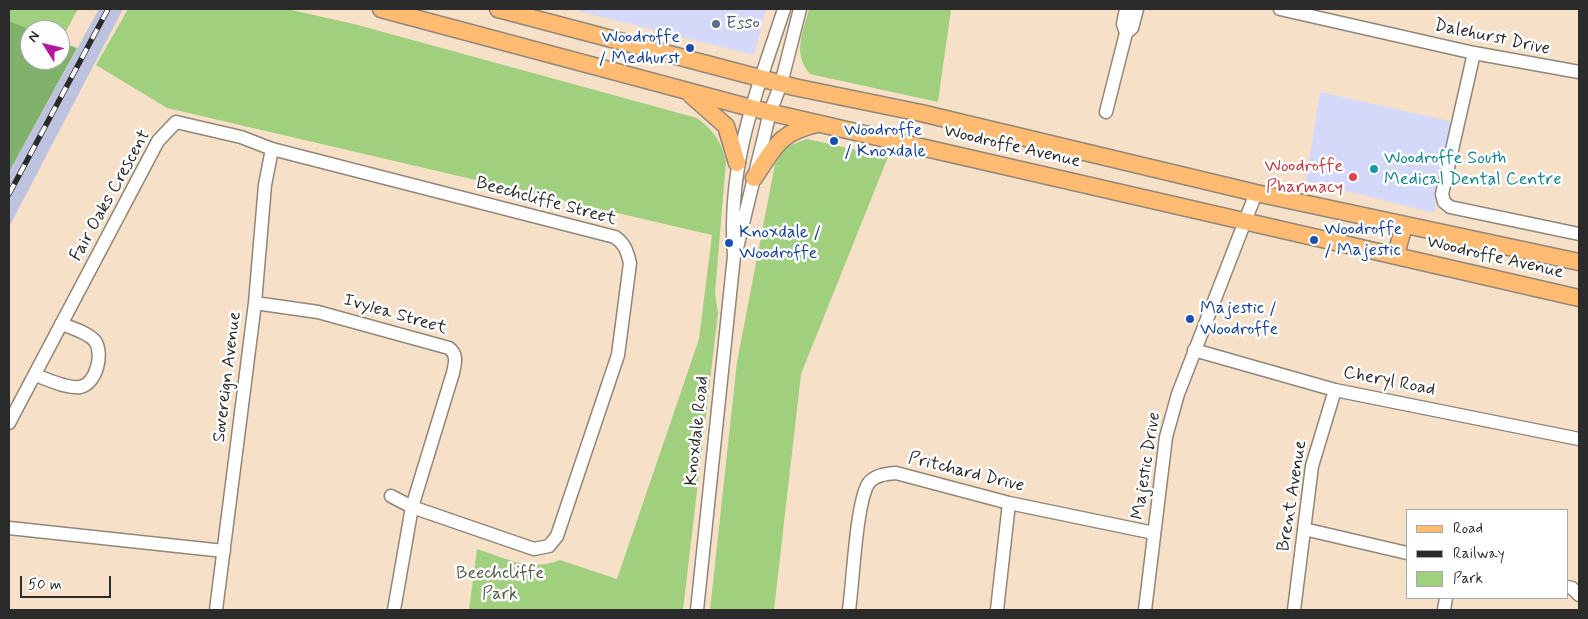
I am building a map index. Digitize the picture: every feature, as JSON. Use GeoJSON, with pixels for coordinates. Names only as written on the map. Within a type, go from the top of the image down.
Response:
{"type":"FeatureCollection","features":[{"type":"Feature","properties":{"kind":"main road","name":"Woodroffe Avenue"},"geometry":{"type":"LineString","coordinates":[[381,9],[751,108],[1246,220],[1579,298]]}},
{"type":"Feature","properties":{"kind":"main road","name":"Woodroffe Avenue"},"geometry":{"type":"LineString","coordinates":[[498,9],[782,84],[921,113],[1256,193],[1579,262]]}},
{"type":"Feature","properties":{"kind":"main road"},"geometry":{"type":"LineString","coordinates":[[686,91],[726,126],[737,163]]}},
{"type":"Feature","properties":{"kind":"main road"},"geometry":{"type":"LineString","coordinates":[[754,178],[781,138],[791,132],[820,123]]}},
{"type":"Feature","properties":{"kind":"main road"},"geometry":{"type":"LineString","coordinates":[[1396,255],[1404,225]]}},
{"type":"Feature","properties":{"kind":"street","name":"Knoxdale Road"},"geometry":{"type":"LineString","coordinates":[[734,256],[732,222],[737,163],[751,108],[784,9]]}},
{"type":"Feature","properties":{"kind":"street","name":"Knoxdale Road"},"geometry":{"type":"LineString","coordinates":[[697,610],[734,256],[770,112],[782,84],[800,9]]}},
{"type":"Feature","properties":{"kind":"street"},"geometry":{"type":"LineString","coordinates":[[1106,112],[1126,33],[1123,24],[1126,9]]}},
{"type":"Feature","properties":{"kind":"street"},"geometry":{"type":"LineString","coordinates":[[1126,33],[1132,28],[1137,9]]}},
{"type":"Feature","properties":{"kind":"street","name":"Dalehurst Drive"},"geometry":{"type":"LineString","coordinates":[[1280,9],[1474,53],[1579,72]]}},
{"type":"Feature","properties":{"kind":"street"},"geometry":{"type":"LineString","coordinates":[[1474,53],[1442,194],[1444,202],[1450,207],[1579,234]]}},
{"type":"Feature","properties":{"kind":"street","name":"Fair Oaks Crescent"},"geometry":{"type":"LineString","coordinates":[[9,422],[158,141],[176,122],[241,137],[272,149]]}},
{"type":"Feature","properties":{"kind":"street","name":"Sovereign Avenue"},"geometry":{"type":"LineString","coordinates":[[216,610],[254,303],[266,185],[272,149]]}},
{"type":"Feature","properties":{"kind":"street","name":"Beechcliffe Street"},"geometry":{"type":"LineString","coordinates":[[272,149],[615,237],[622,241],[626,249],[630,263],[618,355],[557,536],[549,546],[534,549],[412,507]]}},
{"type":"Feature","properties":{"kind":"street","name":"Majestic Drive"},"geometry":{"type":"LineString","coordinates":[[1145,610],[1166,438],[1178,394],[1194,350],[1256,193]]}},
{"type":"Feature","properties":{"kind":"street","name":"Ivylea Street"},"geometry":{"type":"LineString","coordinates":[[254,303],[318,312],[449,348],[454,352],[456,357],[453,373],[412,507],[394,610]]}},
{"type":"Feature","properties":{"kind":"street"},"geometry":{"type":"LineString","coordinates":[[35,375],[71,386],[80,387],[90,382],[97,366],[99,348],[94,340],[82,332],[60,324]]}},
{"type":"Feature","properties":{"kind":"street","name":"Cheryl Road"},"geometry":{"type":"LineString","coordinates":[[1194,350],[1335,390],[1579,439]]}},
{"type":"Feature","properties":{"kind":"street","name":"Brent Avenue"},"geometry":{"type":"LineString","coordinates":[[1294,610],[1312,466],[1335,390]]}},
{"type":"Feature","properties":{"kind":"street","name":"Pritchard Drive"},"geometry":{"type":"LineString","coordinates":[[849,610],[862,504],[869,482],[882,474],[896,473],[1009,503],[1154,533]]}},
{"type":"Feature","properties":{"kind":"street"},"geometry":{"type":"LineString","coordinates":[[391,496],[412,507]]}},
{"type":"Feature","properties":{"kind":"street"},"geometry":{"type":"LineString","coordinates":[[997,610],[1009,503]]}},
{"type":"Feature","properties":{"kind":"street"},"geometry":{"type":"LineString","coordinates":[[9,528],[224,551]]}},
{"type":"Feature","properties":{"kind":"street"},"geometry":{"type":"LineString","coordinates":[[1304,529],[1406,553]]}},
{"type":"Feature","properties":{"kind":"street"},"geometry":{"type":"LineString","coordinates":[[1568,587],[1572,588],[1579,595]]}},
{"type":"Feature","properties":{"kind":"shaded area"},"geometry":{"type":"Polygon","coordinates":[[[99,9],[123,9],[9,227],[9,172],[65,70],[70,70],[70,62],[99,9]]]}},
{"type":"Feature","properties":{"kind":"shaded area"},"geometry":{"type":"Polygon","coordinates":[[[579,9],[766,9],[754,55],[578,11],[579,9]]]}},
{"type":"Feature","properties":{"kind":"shaded area"},"geometry":{"type":"Polygon","coordinates":[[[1320,92],[1454,122],[1434,213],[1306,181],[1320,92]]]}},
{"type":"Feature","properties":{"kind":"green space"},"geometry":{"type":"Polygon","coordinates":[[[9,9],[78,9],[70,24],[70,20],[20,20],[20,70],[27,70],[9,137],[9,9]]]}},
{"type":"Feature","properties":{"kind":"green space","name":"Beechcliffe Park"},"geometry":{"type":"Polygon","coordinates":[[[128,9],[287,9],[354,24],[697,118],[708,127],[719,142],[726,161],[715,293],[718,313],[683,610],[469,610],[477,549],[518,563],[538,565],[560,560],[617,579],[699,339],[712,235],[167,108],[96,65],[128,9]]]}},
{"type":"Feature","properties":{"kind":"green space"},"geometry":{"type":"Polygon","coordinates":[[[809,9],[951,9],[938,102],[810,74],[801,58],[800,51],[800,43],[809,9]]]}},
{"type":"Feature","properties":{"kind":"green space"},"geometry":{"type":"Polygon","coordinates":[[[9,21],[20,26],[20,70],[65,70],[9,172],[9,21]]]}},
{"type":"Feature","properties":{"kind":"green space"},"geometry":{"type":"Polygon","coordinates":[[[70,46],[77,48],[70,61],[70,46]]]}},
{"type":"Feature","properties":{"kind":"green space"},"geometry":{"type":"Polygon","coordinates":[[[807,139],[888,157],[801,374],[774,610],[710,610],[737,362],[775,164],[786,147],[807,139]]]}},
{"type":"Feature","properties":{"kind":"railway"},"geometry":{"type":"LineString","coordinates":[[9,194],[108,9]]}},
{"type":"Feature","properties":{"kind":"place","name":"Esso"},"geometry":{"type":"Point","coordinates":[716,24]}},
{"type":"Feature","properties":{"kind":"place","name":"Woodroffe / Medhurst"},"geometry":{"type":"Point","coordinates":[690,48]}},
{"type":"Feature","properties":{"kind":"place","name":"Woodroffe / Knoxdale"},"geometry":{"type":"Point","coordinates":[834,141]}},
{"type":"Feature","properties":{"kind":"place","name":"Woodroffe South Medical Dental Centre"},"geometry":{"type":"Point","coordinates":[1374,169]}},
{"type":"Feature","properties":{"kind":"place","name":"Woodroffe Pharmacy"},"geometry":{"type":"Point","coordinates":[1353,177]}},
{"type":"Feature","properties":{"kind":"place","name":"Woodroffe / Majestic"},"geometry":{"type":"Point","coordinates":[1314,240]}},
{"type":"Feature","properties":{"kind":"place","name":"Knoxdale / Woodroffe"},"geometry":{"type":"Point","coordinates":[729,243]}},
{"type":"Feature","properties":{"kind":"place","name":"Majestic / Woodroffe"},"geometry":{"type":"Point","coordinates":[1190,319]}}]}
